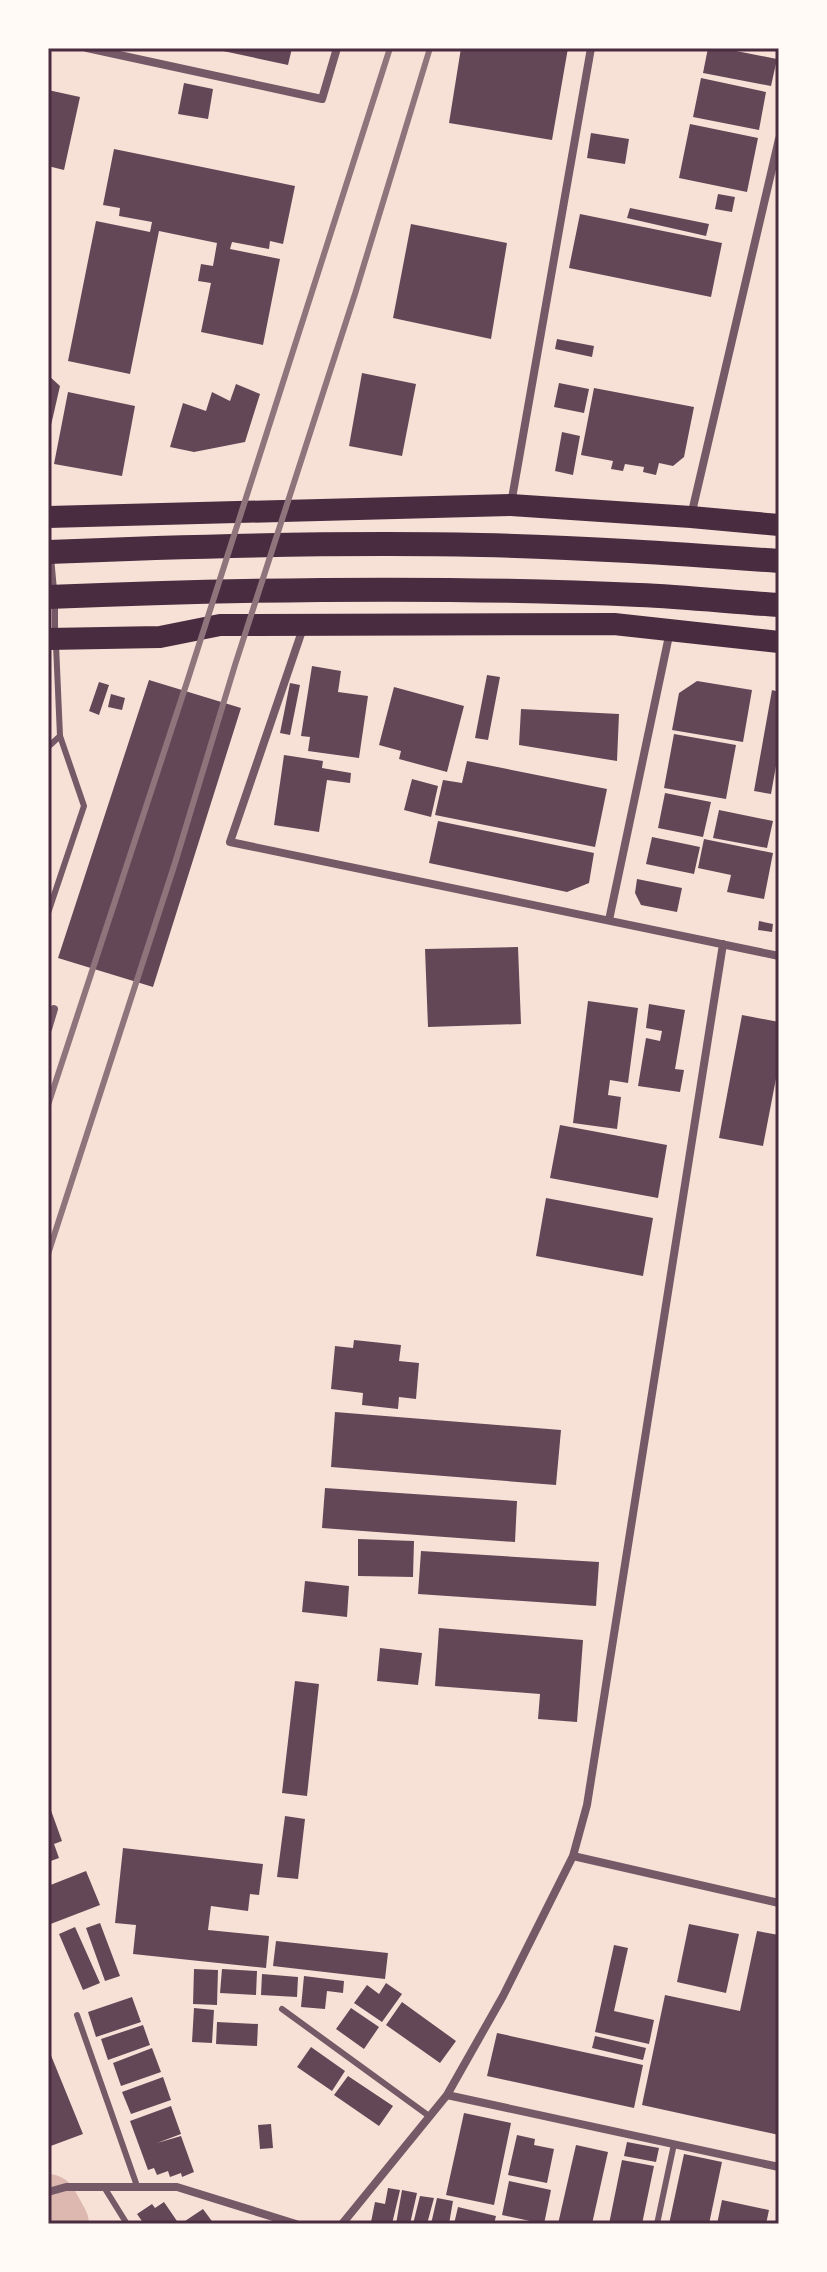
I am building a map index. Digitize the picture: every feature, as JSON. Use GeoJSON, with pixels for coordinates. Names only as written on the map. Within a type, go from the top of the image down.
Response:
{"type":"FeatureCollection","features":[{"type":"Feature","properties":{"kind":"highway"},"geometry":{"type":"LineString","coordinates":[[48,517],[511,505],[779,525]]}},
{"type":"Feature","properties":{"kind":"highway"},"geometry":{"type":"LineString","coordinates":[[48,552],[210,546],[481,545],[646,551],[779,561]]}},
{"type":"Feature","properties":{"kind":"highway"},"geometry":{"type":"LineString","coordinates":[[48,597],[194,591],[472,590],[641,595],[779,605]]}},
{"type":"Feature","properties":{"kind":"highway"},"geometry":{"type":"LineString","coordinates":[[52,639],[160,637],[220,625],[614,624],[779,642]]}},
{"type":"Feature","properties":{"kind":"street"},"geometry":{"type":"LineString","coordinates":[[87,48],[322,99],[337,48]]}},
{"type":"Feature","properties":{"kind":"street"},"geometry":{"type":"LineString","coordinates":[[511,505],[591,48]]}},
{"type":"Feature","properties":{"kind":"street"},"geometry":{"type":"LineString","coordinates":[[691,517],[779,139]]}},
{"type":"Feature","properties":{"kind":"street"},"geometry":{"type":"LineString","coordinates":[[303,625],[230,842],[779,956]]}},
{"type":"Feature","properties":{"kind":"street"},"geometry":{"type":"LineString","coordinates":[[609,920],[670,630]]}},
{"type":"Feature","properties":{"kind":"street"},"geometry":{"type":"LineString","coordinates":[[345,2223],[447,2095],[503,1996],[573,1856],[587,1805],[723,944]]}},
{"type":"Feature","properties":{"kind":"street"},"geometry":{"type":"LineString","coordinates":[[48,1029],[54,1009]]}},
{"type":"Feature","properties":{"kind":"street"},"geometry":{"type":"LineString","coordinates":[[573,1856],[779,1903]]}},
{"type":"Feature","properties":{"kind":"street"},"geometry":{"type":"LineString","coordinates":[[447,2095],[779,2167]]}},
{"type":"Feature","properties":{"kind":"street"},"geometry":{"type":"LineString","coordinates":[[48,2192],[66,2187],[177,2187],[296,2224]]}},
{"type":"Feature","properties":{"kind":"lane"},"geometry":{"type":"LineString","coordinates":[[48,538],[54,572],[52,639],[60,736],[84,806],[48,913]]}},
{"type":"Feature","properties":{"kind":"lane"},"geometry":{"type":"LineString","coordinates":[[48,747],[60,736]]}},
{"type":"Feature","properties":{"kind":"lane"},"geometry":{"type":"LineString","coordinates":[[282,2009],[429,2116]]}},
{"type":"Feature","properties":{"kind":"lane"},"geometry":{"type":"LineString","coordinates":[[77,2015],[137,2186]]}},
{"type":"Feature","properties":{"kind":"lane"},"geometry":{"type":"LineString","coordinates":[[657,2224],[674,2144]]}},
{"type":"Feature","properties":{"kind":"lane"},"geometry":{"type":"LineString","coordinates":[[104,2187],[127,2224]]}},
{"type":"Feature","properties":{"kind":"building"},"geometry":{"type":"Polygon","coordinates":[[[209,48],[292,48],[288,65],[209,48]]]}},
{"type":"Feature","properties":{"kind":"building"},"geometry":{"type":"Polygon","coordinates":[[[461,48],[568,48],[552,140],[449,123],[461,48]]]}},
{"type":"Feature","properties":{"kind":"building"},"geometry":{"type":"Polygon","coordinates":[[[708,48],[777,59],[771,86],[703,73],[708,48]]]}},
{"type":"Feature","properties":{"kind":"building"},"geometry":{"type":"Polygon","coordinates":[[[701,78],[766,92],[759,130],[693,117],[701,78]]]}},
{"type":"Feature","properties":{"kind":"building"},"geometry":{"type":"Polygon","coordinates":[[[184,83],[213,89],[208,119],[178,114],[184,83]]]}},
{"type":"Feature","properties":{"kind":"building"},"geometry":{"type":"Polygon","coordinates":[[[48,90],[80,97],[64,170],[48,166],[48,90]]]}},
{"type":"Feature","properties":{"kind":"building"},"geometry":{"type":"Polygon","coordinates":[[[690,124],[758,138],[747,192],[679,178],[690,124]]]}},
{"type":"Feature","properties":{"kind":"building"},"geometry":{"type":"Polygon","coordinates":[[[591,133],[629,139],[625,164],[587,158],[591,133]]]}},
{"type":"Feature","properties":{"kind":"building"},"geometry":{"type":"Polygon","coordinates":[[[114,149],[295,186],[283,244],[270,241],[269,249],[232,242],[230,249],[280,259],[263,345],[201,332],[211,283],[198,281],[201,264],[213,266],[217,243],[159,231],[130,374],[68,361],[96,221],[150,232],[152,222],[119,216],[120,208],[103,205],[114,149]]]}},
{"type":"Feature","properties":{"kind":"building"},"geometry":{"type":"Polygon","coordinates":[[[718,194],[735,197],[732,212],[715,209],[718,194]]]}},
{"type":"Feature","properties":{"kind":"building"},"geometry":{"type":"Polygon","coordinates":[[[630,208],[709,224],[706,236],[627,218],[630,208]]]}},
{"type":"Feature","properties":{"kind":"building"},"geometry":{"type":"Polygon","coordinates":[[[580,214],[722,243],[711,297],[569,268],[580,214]]]}},
{"type":"Feature","properties":{"kind":"building"},"geometry":{"type":"Polygon","coordinates":[[[411,224],[507,243],[491,339],[393,318],[411,224]]]}},
{"type":"Feature","properties":{"kind":"building"},"geometry":{"type":"Polygon","coordinates":[[[557,339],[594,346],[592,357],[555,349],[557,339]]]}},
{"type":"Feature","properties":{"kind":"building"},"geometry":{"type":"Polygon","coordinates":[[[362,373],[416,384],[402,456],[349,446],[362,373]]]}},
{"type":"Feature","properties":{"kind":"building"},"geometry":{"type":"Polygon","coordinates":[[[48,375],[60,386],[49,434],[48,433],[48,375]]]}},
{"type":"Feature","properties":{"kind":"building"},"geometry":{"type":"Polygon","coordinates":[[[559,383],[589,389],[584,413],[554,407],[559,383]]]}},
{"type":"Feature","properties":{"kind":"building"},"geometry":{"type":"Polygon","coordinates":[[[236,384],[260,394],[245,442],[194,452],[170,447],[183,403],[206,411],[212,392],[230,401],[236,384]]]}},
{"type":"Feature","properties":{"kind":"building"},"geometry":{"type":"Polygon","coordinates":[[[594,388],[694,407],[684,457],[673,466],[659,463],[656,475],[643,472],[644,467],[625,464],[623,471],[611,469],[613,461],[581,455],[594,388]]]}},
{"type":"Feature","properties":{"kind":"building"},"geometry":{"type":"Polygon","coordinates":[[[68,392],[135,406],[122,476],[54,464],[68,392]]]}},
{"type":"Feature","properties":{"kind":"building"},"geometry":{"type":"Polygon","coordinates":[[[562,432],[580,436],[573,475],[555,471],[562,432]]]}},
{"type":"Feature","properties":{"kind":"building"},"geometry":{"type":"Polygon","coordinates":[[[312,666],[341,671],[338,692],[368,696],[359,758],[308,751],[310,737],[301,736],[312,666]]]}},
{"type":"Feature","properties":{"kind":"building"},"geometry":{"type":"Polygon","coordinates":[[[487,675],[500,677],[488,740],[475,738],[487,675]]]}},
{"type":"Feature","properties":{"kind":"building"},"geometry":{"type":"Polygon","coordinates":[[[149,680],[241,708],[153,987],[58,958],[149,680]]]}},
{"type":"Feature","properties":{"kind":"building"},"geometry":{"type":"Polygon","coordinates":[[[697,681],[752,690],[743,742],[672,730],[679,693],[697,681]]]}},
{"type":"Feature","properties":{"kind":"building"},"geometry":{"type":"Polygon","coordinates":[[[99,682],[109,685],[99,715],[89,711],[99,682]]]}},
{"type":"Feature","properties":{"kind":"building"},"geometry":{"type":"Polygon","coordinates":[[[290,683],[300,685],[290,735],[280,733],[290,683]]]}},
{"type":"Feature","properties":{"kind":"building"},"geometry":{"type":"Polygon","coordinates":[[[394,687],[464,706],[447,772],[399,759],[401,751],[379,745],[394,687]]]}},
{"type":"Feature","properties":{"kind":"building"},"geometry":{"type":"Polygon","coordinates":[[[772,690],[779,692],[779,749],[771,794],[754,791],[772,690]]]}},
{"type":"Feature","properties":{"kind":"building"},"geometry":{"type":"Polygon","coordinates":[[[111,694],[125,698],[122,710],[108,707],[111,694]]]}},
{"type":"Feature","properties":{"kind":"building"},"geometry":{"type":"Polygon","coordinates":[[[521,709],[619,714],[617,761],[519,745],[521,709]]]}},
{"type":"Feature","properties":{"kind":"building"},"geometry":{"type":"Polygon","coordinates":[[[674,734],[736,745],[726,799],[664,788],[674,734]]]}},
{"type":"Feature","properties":{"kind":"building"},"geometry":{"type":"Polygon","coordinates":[[[284,755],[323,761],[322,768],[351,773],[350,783],[327,780],[319,832],[274,825],[284,755]]]}},
{"type":"Feature","properties":{"kind":"building"},"geometry":{"type":"Polygon","coordinates":[[[467,761],[607,789],[595,847],[435,815],[443,780],[462,783],[467,761]]]}},
{"type":"Feature","properties":{"kind":"building"},"geometry":{"type":"Polygon","coordinates":[[[412,779],[438,786],[431,817],[404,810],[412,779]]]}},
{"type":"Feature","properties":{"kind":"building"},"geometry":{"type":"Polygon","coordinates":[[[665,793],[711,802],[703,837],[658,828],[665,793]]]}},
{"type":"Feature","properties":{"kind":"building"},"geometry":{"type":"Polygon","coordinates":[[[719,810],[773,821],[767,848],[713,838],[719,810]]]}},
{"type":"Feature","properties":{"kind":"building"},"geometry":{"type":"Polygon","coordinates":[[[438,821],[594,853],[589,883],[567,892],[429,863],[438,821]]]}},
{"type":"Feature","properties":{"kind":"building"},"geometry":{"type":"Polygon","coordinates":[[[652,837],[700,847],[694,874],[646,864],[652,837]]]}},
{"type":"Feature","properties":{"kind":"building"},"geometry":{"type":"Polygon","coordinates":[[[704,839],[773,853],[764,899],[727,892],[731,875],[698,868],[704,839]]]}},
{"type":"Feature","properties":{"kind":"building"},"geometry":{"type":"Polygon","coordinates":[[[637,879],[682,888],[677,912],[641,905],[635,893],[637,879]]]}},
{"type":"Feature","properties":{"kind":"building"},"geometry":{"type":"Polygon","coordinates":[[[759,921],[773,924],[772,932],[758,930],[759,921]]]}},
{"type":"Feature","properties":{"kind":"building"},"geometry":{"type":"Polygon","coordinates":[[[518,947],[521,1024],[428,1027],[425,949],[518,947]]]}},
{"type":"Feature","properties":{"kind":"building"},"geometry":{"type":"Polygon","coordinates":[[[588,1001],[638,1008],[628,1083],[610,1080],[608,1095],[621,1097],[617,1129],[573,1123],[588,1001]]]}},
{"type":"Feature","properties":{"kind":"building"},"geometry":{"type":"Polygon","coordinates":[[[649,1004],[685,1010],[675,1069],[684,1070],[680,1092],[638,1086],[646,1038],[660,1041],[662,1031],[646,1028],[649,1004]]]}},
{"type":"Feature","properties":{"kind":"building"},"geometry":{"type":"Polygon","coordinates":[[[742,1015],[779,1022],[779,1063],[763,1146],[719,1138],[742,1015]]]}},
{"type":"Feature","properties":{"kind":"building"},"geometry":{"type":"Polygon","coordinates":[[[560,1125],[667,1145],[658,1198],[550,1178],[560,1125]]]}},
{"type":"Feature","properties":{"kind":"building"},"geometry":{"type":"Polygon","coordinates":[[[546,1198],[653,1218],[643,1276],[536,1256],[546,1198]]]}},
{"type":"Feature","properties":{"kind":"building"},"geometry":{"type":"Polygon","coordinates":[[[354,1340],[401,1345],[399,1361],[419,1363],[416,1399],[399,1397],[398,1409],[362,1405],[363,1393],[331,1389],[335,1346],[353,1348],[354,1340]]]}},
{"type":"Feature","properties":{"kind":"building"},"geometry":{"type":"Polygon","coordinates":[[[335,1412],[561,1430],[556,1485],[331,1467],[335,1412]]]}},
{"type":"Feature","properties":{"kind":"building"},"geometry":{"type":"Polygon","coordinates":[[[325,1488],[517,1501],[515,1542],[322,1528],[325,1488]]]}},
{"type":"Feature","properties":{"kind":"building"},"geometry":{"type":"Polygon","coordinates":[[[358,1539],[414,1541],[413,1577],[358,1576],[358,1539]]]}},
{"type":"Feature","properties":{"kind":"building"},"geometry":{"type":"Polygon","coordinates":[[[421,1551],[599,1562],[596,1606],[418,1594],[421,1551]]]}},
{"type":"Feature","properties":{"kind":"building"},"geometry":{"type":"Polygon","coordinates":[[[305,1581],[349,1586],[347,1617],[302,1612],[305,1581]]]}},
{"type":"Feature","properties":{"kind":"building"},"geometry":{"type":"Polygon","coordinates":[[[439,1628],[583,1640],[577,1722],[538,1719],[540,1694],[435,1686],[439,1628]]]}},
{"type":"Feature","properties":{"kind":"building"},"geometry":{"type":"Polygon","coordinates":[[[380,1648],[422,1653],[418,1685],[377,1681],[380,1648]]]}},
{"type":"Feature","properties":{"kind":"building"},"geometry":{"type":"Polygon","coordinates":[[[295,1681],[319,1684],[307,1796],[282,1793],[295,1681]]]}},
{"type":"Feature","properties":{"kind":"building"},"geometry":{"type":"Polygon","coordinates":[[[48,1802],[62,1841],[54,1844],[59,1858],[48,1862],[48,1802]]]}},
{"type":"Feature","properties":{"kind":"building"},"geometry":{"type":"Polygon","coordinates":[[[285,1816],[305,1819],[298,1879],[277,1877],[285,1816]]]}},
{"type":"Feature","properties":{"kind":"building"},"geometry":{"type":"Polygon","coordinates":[[[123,1848],[263,1864],[259,1895],[250,1894],[248,1911],[211,1906],[208,1930],[269,1936],[266,1968],[133,1954],[136,1925],[115,1923],[123,1848]]]}},
{"type":"Feature","properties":{"kind":"building"},"geometry":{"type":"Polygon","coordinates":[[[86,1871],[100,1905],[48,1925],[48,1886],[86,1871]]]}},
{"type":"Feature","properties":{"kind":"building"},"geometry":{"type":"Polygon","coordinates":[[[100,1923],[120,1976],[105,1981],[86,1928],[100,1923]]]}},
{"type":"Feature","properties":{"kind":"building"},"geometry":{"type":"Polygon","coordinates":[[[689,1924],[739,1934],[726,1993],[677,1982],[689,1924]]]}},
{"type":"Feature","properties":{"kind":"building"},"geometry":{"type":"Polygon","coordinates":[[[75,1927],[100,1983],[83,1990],[59,1934],[75,1927]]]}},
{"type":"Feature","properties":{"kind":"building"},"geometry":{"type":"Polygon","coordinates":[[[757,1931],[779,1935],[779,2135],[642,2105],[665,1995],[740,2011],[757,1931]]]}},
{"type":"Feature","properties":{"kind":"building"},"geometry":{"type":"Polygon","coordinates":[[[276,1941],[388,1953],[385,1979],[273,1966],[276,1941]]]}},
{"type":"Feature","properties":{"kind":"building"},"geometry":{"type":"Polygon","coordinates":[[[614,1945],[628,1948],[614,2011],[654,2020],[649,2044],[595,2032],[614,1945]]]}},
{"type":"Feature","properties":{"kind":"building"},"geometry":{"type":"Polygon","coordinates":[[[194,1969],[218,1970],[217,2005],[193,2004],[194,1969]]]}},
{"type":"Feature","properties":{"kind":"building"},"geometry":{"type":"Polygon","coordinates":[[[222,1969],[257,1971],[256,1995],[220,1993],[222,1969]]]}},
{"type":"Feature","properties":{"kind":"building"},"geometry":{"type":"Polygon","coordinates":[[[262,1974],[298,1977],[297,1997],[261,1995],[262,1974]]]}},
{"type":"Feature","properties":{"kind":"building"},"geometry":{"type":"Polygon","coordinates":[[[304,1976],[344,1981],[343,1993],[327,1991],[325,2009],[301,2007],[304,1976]]]}},
{"type":"Feature","properties":{"kind":"building"},"geometry":{"type":"Polygon","coordinates":[[[386,1983],[402,1994],[382,2022],[354,2003],[367,1985],[379,1994],[386,1983]]]}},
{"type":"Feature","properties":{"kind":"building"},"geometry":{"type":"Polygon","coordinates":[[[132,1997],[141,2022],[96,2037],[88,2012],[132,1997]]]}},
{"type":"Feature","properties":{"kind":"building"},"geometry":{"type":"Polygon","coordinates":[[[402,2002],[456,2041],[440,2063],[386,2025],[402,2002]]]}},
{"type":"Feature","properties":{"kind":"building"},"geometry":{"type":"Polygon","coordinates":[[[194,2008],[214,2010],[212,2043],[192,2042],[194,2008]]]}},
{"type":"Feature","properties":{"kind":"building"},"geometry":{"type":"Polygon","coordinates":[[[351,2008],[379,2027],[364,2049],[336,2029],[351,2008]]]}},
{"type":"Feature","properties":{"kind":"building"},"geometry":{"type":"Polygon","coordinates":[[[217,2022],[258,2024],[257,2046],[216,2044],[217,2022]]]}},
{"type":"Feature","properties":{"kind":"building"},"geometry":{"type":"Polygon","coordinates":[[[143,2025],[150,2045],[108,2060],[101,2039],[143,2025]]]}},
{"type":"Feature","properties":{"kind":"building"},"geometry":{"type":"Polygon","coordinates":[[[497,2033],[643,2065],[634,2108],[487,2076],[497,2033]]]}},
{"type":"Feature","properties":{"kind":"building"},"geometry":{"type":"Polygon","coordinates":[[[595,2036],[646,2048],[643,2060],[592,2048],[595,2036]]]}},
{"type":"Feature","properties":{"kind":"building"},"geometry":{"type":"Polygon","coordinates":[[[311,2047],[345,2071],[332,2091],[297,2067],[311,2047]]]}},
{"type":"Feature","properties":{"kind":"building"},"geometry":{"type":"Polygon","coordinates":[[[48,2048],[83,2134],[48,2147],[48,2048]]]}},
{"type":"Feature","properties":{"kind":"building"},"geometry":{"type":"Polygon","coordinates":[[[152,2048],[161,2072],[121,2086],[113,2063],[152,2048]]]}},
{"type":"Feature","properties":{"kind":"building"},"geometry":{"type":"Polygon","coordinates":[[[348,2076],[393,2106],[379,2126],[334,2095],[348,2076]]]}},
{"type":"Feature","properties":{"kind":"building"},"geometry":{"type":"Polygon","coordinates":[[[163,2077],[171,2100],[131,2114],[122,2092],[163,2077]]]}},
{"type":"Feature","properties":{"kind":"building"},"geometry":{"type":"Polygon","coordinates":[[[171,2106],[181,2134],[157,2143],[181,2136],[194,2172],[182,2177],[181,2173],[170,2177],[168,2171],[157,2175],[154,2168],[148,2170],[130,2121],[171,2106]]]}},
{"type":"Feature","properties":{"kind":"building"},"geometry":{"type":"Polygon","coordinates":[[[464,2113],[511,2123],[494,2205],[446,2195],[464,2113]]]}},
{"type":"Feature","properties":{"kind":"building"},"geometry":{"type":"Polygon","coordinates":[[[271,2124],[273,2148],[260,2149],[258,2125],[271,2124]]]}},
{"type":"Feature","properties":{"kind":"building"},"geometry":{"type":"Polygon","coordinates":[[[517,2135],[535,2139],[534,2145],[554,2149],[547,2183],[508,2175],[517,2135]]]}},
{"type":"Feature","properties":{"kind":"building"},"geometry":{"type":"Polygon","coordinates":[[[627,2142],[659,2148],[656,2162],[624,2156],[627,2142]]]}},
{"type":"Feature","properties":{"kind":"building"},"geometry":{"type":"Polygon","coordinates":[[[576,2145],[608,2152],[592,2224],[558,2224],[576,2145]]]}},
{"type":"Feature","properties":{"kind":"building"},"geometry":{"type":"Polygon","coordinates":[[[684,2154],[722,2162],[709,2224],[669,2224],[684,2154]]]}},
{"type":"Feature","properties":{"kind":"building"},"geometry":{"type":"Polygon","coordinates":[[[622,2160],[654,2166],[642,2224],[609,2224],[622,2160]]]}},
{"type":"Feature","properties":{"kind":"building"},"geometry":{"type":"Polygon","coordinates":[[[509,2181],[551,2190],[544,2224],[502,2215],[509,2181]]]}},
{"type":"Feature","properties":{"kind":"building"},"geometry":{"type":"Polygon","coordinates":[[[388,2188],[400,2190],[392,2224],[371,2222],[375,2202],[385,2204],[388,2188]]]}},
{"type":"Feature","properties":{"kind":"building"},"geometry":{"type":"Polygon","coordinates":[[[402,2190],[417,2193],[410,2224],[396,2224],[402,2190]]]}},
{"type":"Feature","properties":{"kind":"building"},"geometry":{"type":"Polygon","coordinates":[[[420,2196],[434,2198],[427,2224],[413,2224],[420,2196]]]}},
{"type":"Feature","properties":{"kind":"building"},"geometry":{"type":"Polygon","coordinates":[[[437,2198],[453,2201],[449,2224],[431,2224],[437,2198]]]}},
{"type":"Feature","properties":{"kind":"building"},"geometry":{"type":"Polygon","coordinates":[[[722,2200],[769,2210],[766,2224],[717,2224],[722,2200]]]}},
{"type":"Feature","properties":{"kind":"building"},"geometry":{"type":"Polygon","coordinates":[[[164,2202],[179,2224],[144,2224],[137,2214],[152,2204],[155,2208],[164,2202]]]}},
{"type":"Feature","properties":{"kind":"building"},"geometry":{"type":"Polygon","coordinates":[[[458,2207],[496,2216],[494,2224],[454,2224],[458,2207]]]}},
{"type":"Feature","properties":{"kind":"building"},"geometry":{"type":"Polygon","coordinates":[[[203,2209],[214,2224],[187,2224],[185,2221],[203,2209]]]}},
{"type":"Feature","properties":{"kind":"waterway"},"geometry":{"type":"LineString","coordinates":[[48,2204],[59,2224]]}},
{"type":"Feature","properties":{"kind":"railway"},"geometry":{"type":"LineString","coordinates":[[48,1105],[390,48]]}},
{"type":"Feature","properties":{"kind":"railway"},"geometry":{"type":"LineString","coordinates":[[48,1254],[175,863],[430,48]]}}]}
